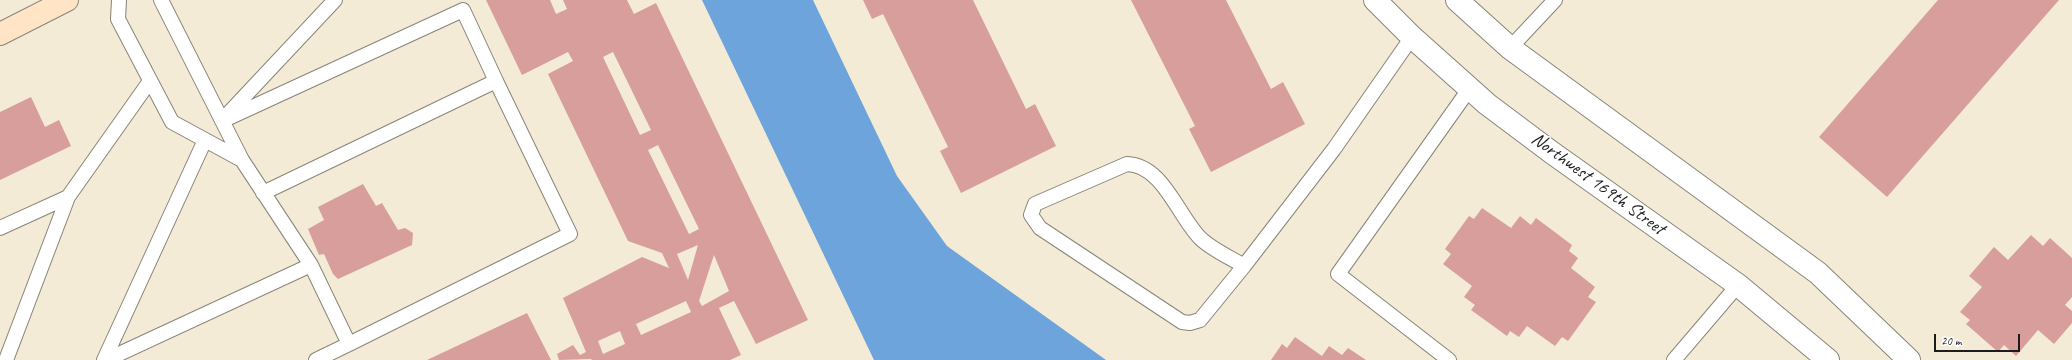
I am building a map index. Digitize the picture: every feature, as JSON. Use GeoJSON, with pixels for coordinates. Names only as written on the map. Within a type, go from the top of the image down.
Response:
{"type":"FeatureCollection","features":[{"type":"Feature","properties":{"kind":"main road"},"geometry":{"type":"LineString","coordinates":[[0,34],[67,0]]}},
{"type":"Feature","properties":{"kind":"street","name":"Northwest 169th Street"},"geometry":{"type":"LineString","coordinates":[[1375,0],[1412,37],[1470,88],[1551,152],[1738,285],[1828,360]]}},
{"type":"Feature","properties":{"kind":"street"},"geometry":{"type":"LineString","coordinates":[[1457,0],[1510,48],[1818,273],[1909,360]]}},
{"type":"Feature","properties":{"kind":"lane"},"geometry":{"type":"LineString","coordinates":[[119,0],[118,20],[172,122],[242,160]]}},
{"type":"Feature","properties":{"kind":"lane"},"geometry":{"type":"LineString","coordinates":[[161,0],[242,160],[311,265],[349,344]]}},
{"type":"Feature","properties":{"kind":"lane"},"geometry":{"type":"LineString","coordinates":[[222,121],[335,0]]}},
{"type":"Feature","properties":{"kind":"lane"},"geometry":{"type":"LineString","coordinates":[[1510,48],[1555,0]]}},
{"type":"Feature","properties":{"kind":"lane"},"geometry":{"type":"LineString","coordinates":[[222,121],[461,5],[570,234],[316,360]]}},
{"type":"Feature","properties":{"kind":"lane"},"geometry":{"type":"LineString","coordinates":[[1244,266],[1200,238],[1175,203],[1148,170],[1136,164],[1127,164],[1036,204],[1031,215],[1040,228],[1182,322],[1200,320],[1244,266],[1334,149],[1412,37]]}},
{"type":"Feature","properties":{"kind":"lane"},"geometry":{"type":"LineString","coordinates":[[6,360],[68,197],[150,81]]}},
{"type":"Feature","properties":{"kind":"lane"},"geometry":{"type":"LineString","coordinates":[[263,192],[496,81]]}},
{"type":"Feature","properties":{"kind":"lane"},"geometry":{"type":"LineString","coordinates":[[1449,360],[1338,274],[1470,88]]}},
{"type":"Feature","properties":{"kind":"lane"},"geometry":{"type":"LineString","coordinates":[[105,360],[205,140]]}},
{"type":"Feature","properties":{"kind":"lane"},"geometry":{"type":"LineString","coordinates":[[0,228],[68,197]]}},
{"type":"Feature","properties":{"kind":"lane"},"geometry":{"type":"LineString","coordinates":[[105,360],[311,265]]}},
{"type":"Feature","properties":{"kind":"lane"},"geometry":{"type":"LineString","coordinates":[[1674,360],[1738,285]]}},
{"type":"Feature","properties":{"kind":"water"},"geometry":{"type":"Polygon","coordinates":[[[702,0],[813,0],[897,176],[947,246],[1106,360],[874,360],[702,0]]]}},
{"type":"Feature","properties":{"kind":"building"},"geometry":{"type":"Polygon","coordinates":[[[486,0],[550,0],[556,14],[567,9],[563,0],[627,0],[634,14],[656,3],[808,320],[756,344],[734,301],[719,308],[741,355],[730,360],[559,360],[557,354],[573,345],[580,355],[586,352],[563,298],[642,257],[669,268],[662,253],[628,241],[548,74],[573,61],[568,52],[522,75],[486,0]],[[613,52],[603,57],[640,135],[651,130],[613,52]],[[658,145],[648,150],[689,234],[699,229],[658,145]],[[698,245],[677,254],[688,280],[698,245]],[[714,255],[699,301],[702,306],[729,291],[714,255]],[[686,301],[636,324],[641,335],[691,312],[686,301]],[[620,331],[598,341],[603,354],[625,344],[620,331]]]}},
{"type":"Feature","properties":{"kind":"building"},"geometry":{"type":"Polygon","coordinates":[[[863,0],[973,0],[1026,109],[1035,104],[1056,146],[961,193],[940,151],[948,147],[883,14],[872,19],[863,0]]]}},
{"type":"Feature","properties":{"kind":"building"},"geometry":{"type":"Polygon","coordinates":[[[1131,0],[1226,0],[1271,89],[1283,82],[1305,124],[1211,172],[1189,129],[1195,126],[1131,0]]]}},
{"type":"Feature","properties":{"kind":"building"},"geometry":{"type":"Polygon","coordinates":[[[1938,0],[2059,0],[1887,197],[1819,137],[1938,0]]]}},
{"type":"Feature","properties":{"kind":"building"},"geometry":{"type":"Polygon","coordinates":[[[31,97],[45,127],[59,120],[71,146],[0,180],[0,112],[31,97]]]}},
{"type":"Feature","properties":{"kind":"building"},"geometry":{"type":"Polygon","coordinates":[[[363,184],[376,206],[382,203],[398,230],[405,228],[413,233],[412,245],[338,279],[333,274],[324,254],[319,255],[308,229],[324,220],[318,207],[363,184]]]}},
{"type":"Feature","properties":{"kind":"building"},"geometry":{"type":"Polygon","coordinates":[[[1482,208],[1511,228],[1520,216],[1531,225],[1536,218],[1572,245],[1569,251],[1578,258],[1571,268],[1595,287],[1588,297],[1596,302],[1568,341],[1562,337],[1555,346],[1527,326],[1519,337],[1510,331],[1507,336],[1471,310],[1475,305],[1464,297],[1472,286],[1443,264],[1451,254],[1445,249],[1469,216],[1474,219],[1482,208]]]}},
{"type":"Feature","properties":{"kind":"building"},"geometry":{"type":"Polygon","coordinates":[[[2031,235],[2043,246],[2050,238],[2072,258],[2072,297],[2065,305],[2072,311],[2072,323],[2054,344],[2038,330],[2016,356],[2004,345],[1998,352],[1966,324],[1970,320],[1960,312],[1982,287],[1969,276],[1994,247],[2008,260],[2031,235]]]}},
{"type":"Feature","properties":{"kind":"building"},"geometry":{"type":"Polygon","coordinates":[[[527,313],[551,360],[427,360],[527,313]]]}},
{"type":"Feature","properties":{"kind":"building"},"geometry":{"type":"Polygon","coordinates":[[[1295,337],[1322,356],[1329,346],[1342,355],[1348,348],[1366,360],[1271,360],[1282,344],[1287,348],[1295,337]]]}}]}
